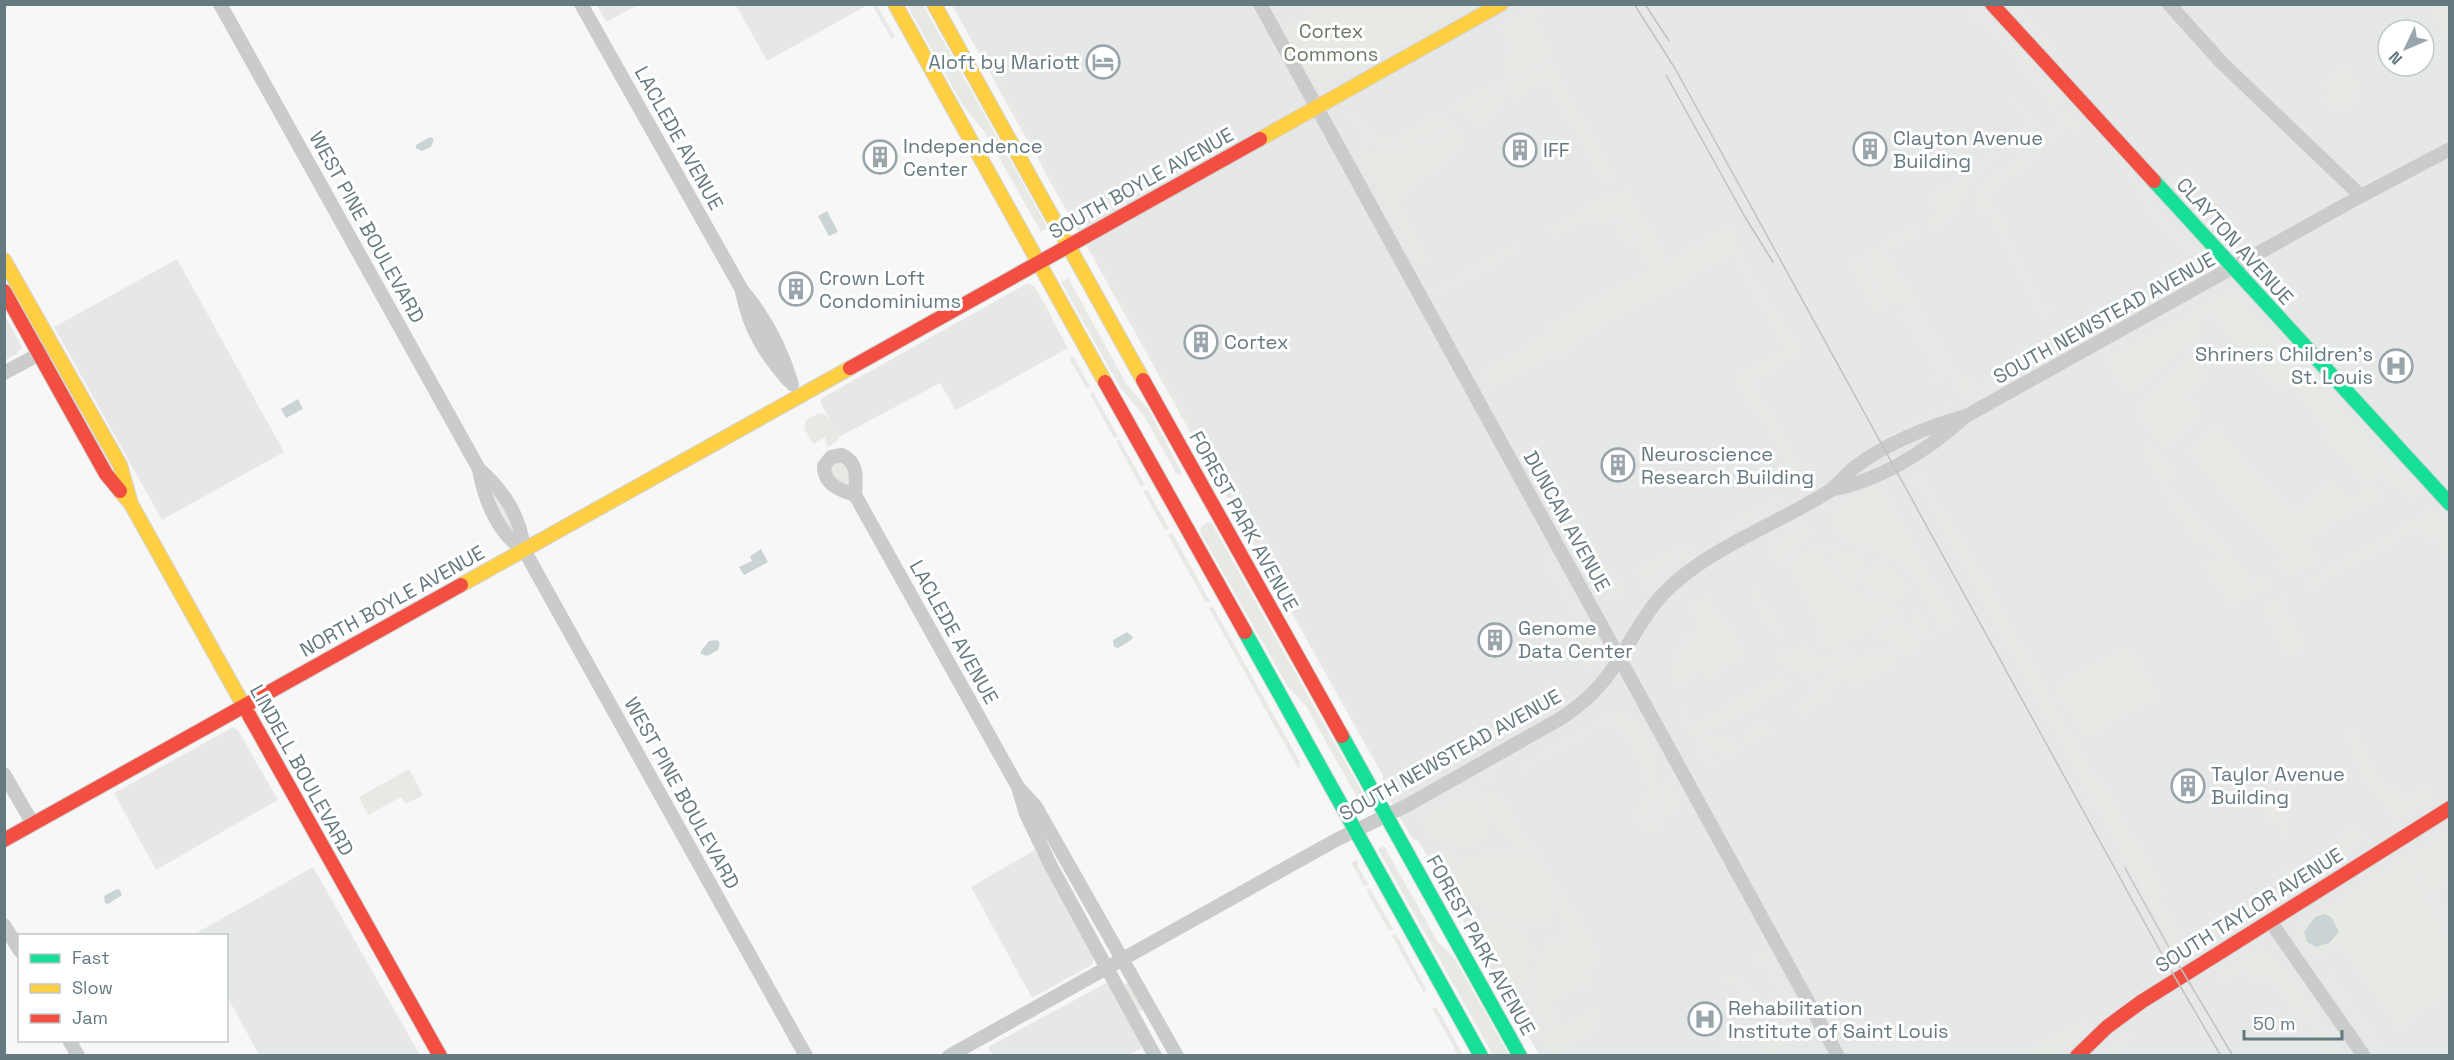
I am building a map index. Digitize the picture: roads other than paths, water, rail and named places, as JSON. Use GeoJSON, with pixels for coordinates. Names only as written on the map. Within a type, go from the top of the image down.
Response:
{"type":"FeatureCollection","features":[{"type":"Feature","properties":{"kind":"main road"},"geometry":{"type":"LineString","coordinates":[[895,4],[1481,1056]]}},
{"type":"Feature","properties":{"kind":"main road","name":"FOREST PARK AVENUE"},"geometry":{"type":"LineString","coordinates":[[934,4],[1521,1056]]}},
{"type":"Feature","properties":{"kind":"main road","name":"SOUTH BOYLE AVENUE"},"geometry":{"type":"LineString","coordinates":[[800,397],[1501,4]]}},
{"type":"Feature","properties":{"kind":"main road","name":"CLAYTON AVENUE"},"geometry":{"type":"LineString","coordinates":[[1992,4],[2450,504]]}},
{"type":"Feature","properties":{"kind":"main road","name":"LINDELL BOULEVARD"},"geometry":{"type":"LineString","coordinates":[[4,260],[120,465],[131,504],[440,1056]]}},
{"type":"Feature","properties":{"kind":"main road","name":"LINDELL BOULEVARD"},"geometry":{"type":"LineString","coordinates":[[4,291],[112,484],[131,504]]}},
{"type":"Feature","properties":{"kind":"main road","name":"NORTH BOYLE AVENUE"},"geometry":{"type":"LineString","coordinates":[[4,840],[800,397]]}},
{"type":"Feature","properties":{"kind":"main road","name":"SOUTH TAYLOR AVENUE"},"geometry":{"type":"LineString","coordinates":[[2077,1056],[2107,1027],[2127,1012],[2450,808]]}},
{"type":"Feature","properties":{"kind":"street","name":"WEST PINE BOULEVARD"},"geometry":{"type":"LineString","coordinates":[[220,4],[479,469],[486,498],[505,533],[524,550],[806,1056]]}},
{"type":"Feature","properties":{"kind":"street","name":"LACLEDE AVENUE"},"geometry":{"type":"LineString","coordinates":[[581,4],[742,290],[751,326],[768,356],[800,397]]}},
{"type":"Feature","properties":{"kind":"street","name":"DUNCAN AVENUE"},"geometry":{"type":"LineString","coordinates":[[1260,4],[1839,1056]]}},
{"type":"Feature","properties":{"kind":"street"},"geometry":{"type":"LineString","coordinates":[[2169,4],[2221,62],[2361,196]]}},
{"type":"Feature","properties":{"kind":"street","name":"SOUTH NEWSTEAD AVENUE"},"geometry":{"type":"LineString","coordinates":[[949,1056],[1355,830],[1387,816],[1564,717],[1593,692],[1620,658],[1656,603],[1682,578],[1709,558],[1831,490],[1858,465],[1924,429],[1966,416],[2361,196],[2450,149]]}},
{"type":"Feature","properties":{"kind":"street"},"geometry":{"type":"LineString","coordinates":[[4,373],[53,346]]}},
{"type":"Feature","properties":{"kind":"street","name":"LACLEDE AVENUE"},"geometry":{"type":"LineString","coordinates":[[855,495],[1018,787],[1026,814],[1043,849],[1155,1056]]}},
{"type":"Feature","properties":{"kind":"street"},"geometry":{"type":"LineString","coordinates":[[4,774],[33,824]]}},
{"type":"Feature","properties":{"kind":"street","name":"LACLEDE AVENUE"},"geometry":{"type":"LineString","coordinates":[[1018,787],[1036,807],[1177,1056]]}},
{"type":"Feature","properties":{"kind":"street"},"geometry":{"type":"LineString","coordinates":[[2270,921],[2364,1056]]}},
{"type":"Feature","properties":{"kind":"street"},"geometry":{"type":"LineString","coordinates":[[4,925],[18,948]]}},
{"type":"Feature","properties":{"kind":"street"},"geometry":{"type":"LineString","coordinates":[[70,1042],[78,1056]]}},
{"type":"Feature","properties":{"kind":"tram line"},"geometry":{"type":"LineString","coordinates":[[1634,4],[1676,70],[2169,967],[2221,1056]]}},
{"type":"Feature","properties":{"kind":"tram line"},"geometry":{"type":"LineString","coordinates":[[1645,4],[1669,41]]}},
{"type":"Feature","properties":{"kind":"tram line"},"geometry":{"type":"LineString","coordinates":[[1666,75],[1745,217],[1773,262]]}},
{"type":"Feature","properties":{"kind":"tram line"},"geometry":{"type":"LineString","coordinates":[[2125,868],[2233,1056]]}},
{"type":"Feature","properties":{"kind":"place","name":"Aloft by Mariott"},"geometry":{"type":"Point","coordinates":[1103,62]}},
{"type":"Feature","properties":{"kind":"place","name":"Clayton Avenue Building"},"geometry":{"type":"Point","coordinates":[1870,149]}},
{"type":"Feature","properties":{"kind":"place","name":"IFF"},"geometry":{"type":"Point","coordinates":[1520,150]}},
{"type":"Feature","properties":{"kind":"place","name":"Independence Center"},"geometry":{"type":"Point","coordinates":[880,157]}},
{"type":"Feature","properties":{"kind":"place","name":"Crown Loft Condominiums"},"geometry":{"type":"Point","coordinates":[796,289]}},
{"type":"Feature","properties":{"kind":"place","name":"Cortex"},"geometry":{"type":"Point","coordinates":[1201,342]}},
{"type":"Feature","properties":{"kind":"place","name":"Shriners Children's St. Louis"},"geometry":{"type":"Point","coordinates":[2396,366]}},
{"type":"Feature","properties":{"kind":"place","name":"Neuroscience Research Building"},"geometry":{"type":"Point","coordinates":[1618,465]}},
{"type":"Feature","properties":{"kind":"place","name":"Genome Data Center"},"geometry":{"type":"Point","coordinates":[1495,640]}},
{"type":"Feature","properties":{"kind":"place","name":"Taylor Avenue Building"},"geometry":{"type":"Point","coordinates":[2188,786]}},
{"type":"Feature","properties":{"kind":"place","name":"Rehabilitation Institute of Saint Louis"},"geometry":{"type":"Point","coordinates":[1705,1019]}},
{"type":"Feature","properties":{"kind":"park label","name":"Cortex Commons"},"geometry":{"type":"Point","coordinates":[1331,42]}}]}
